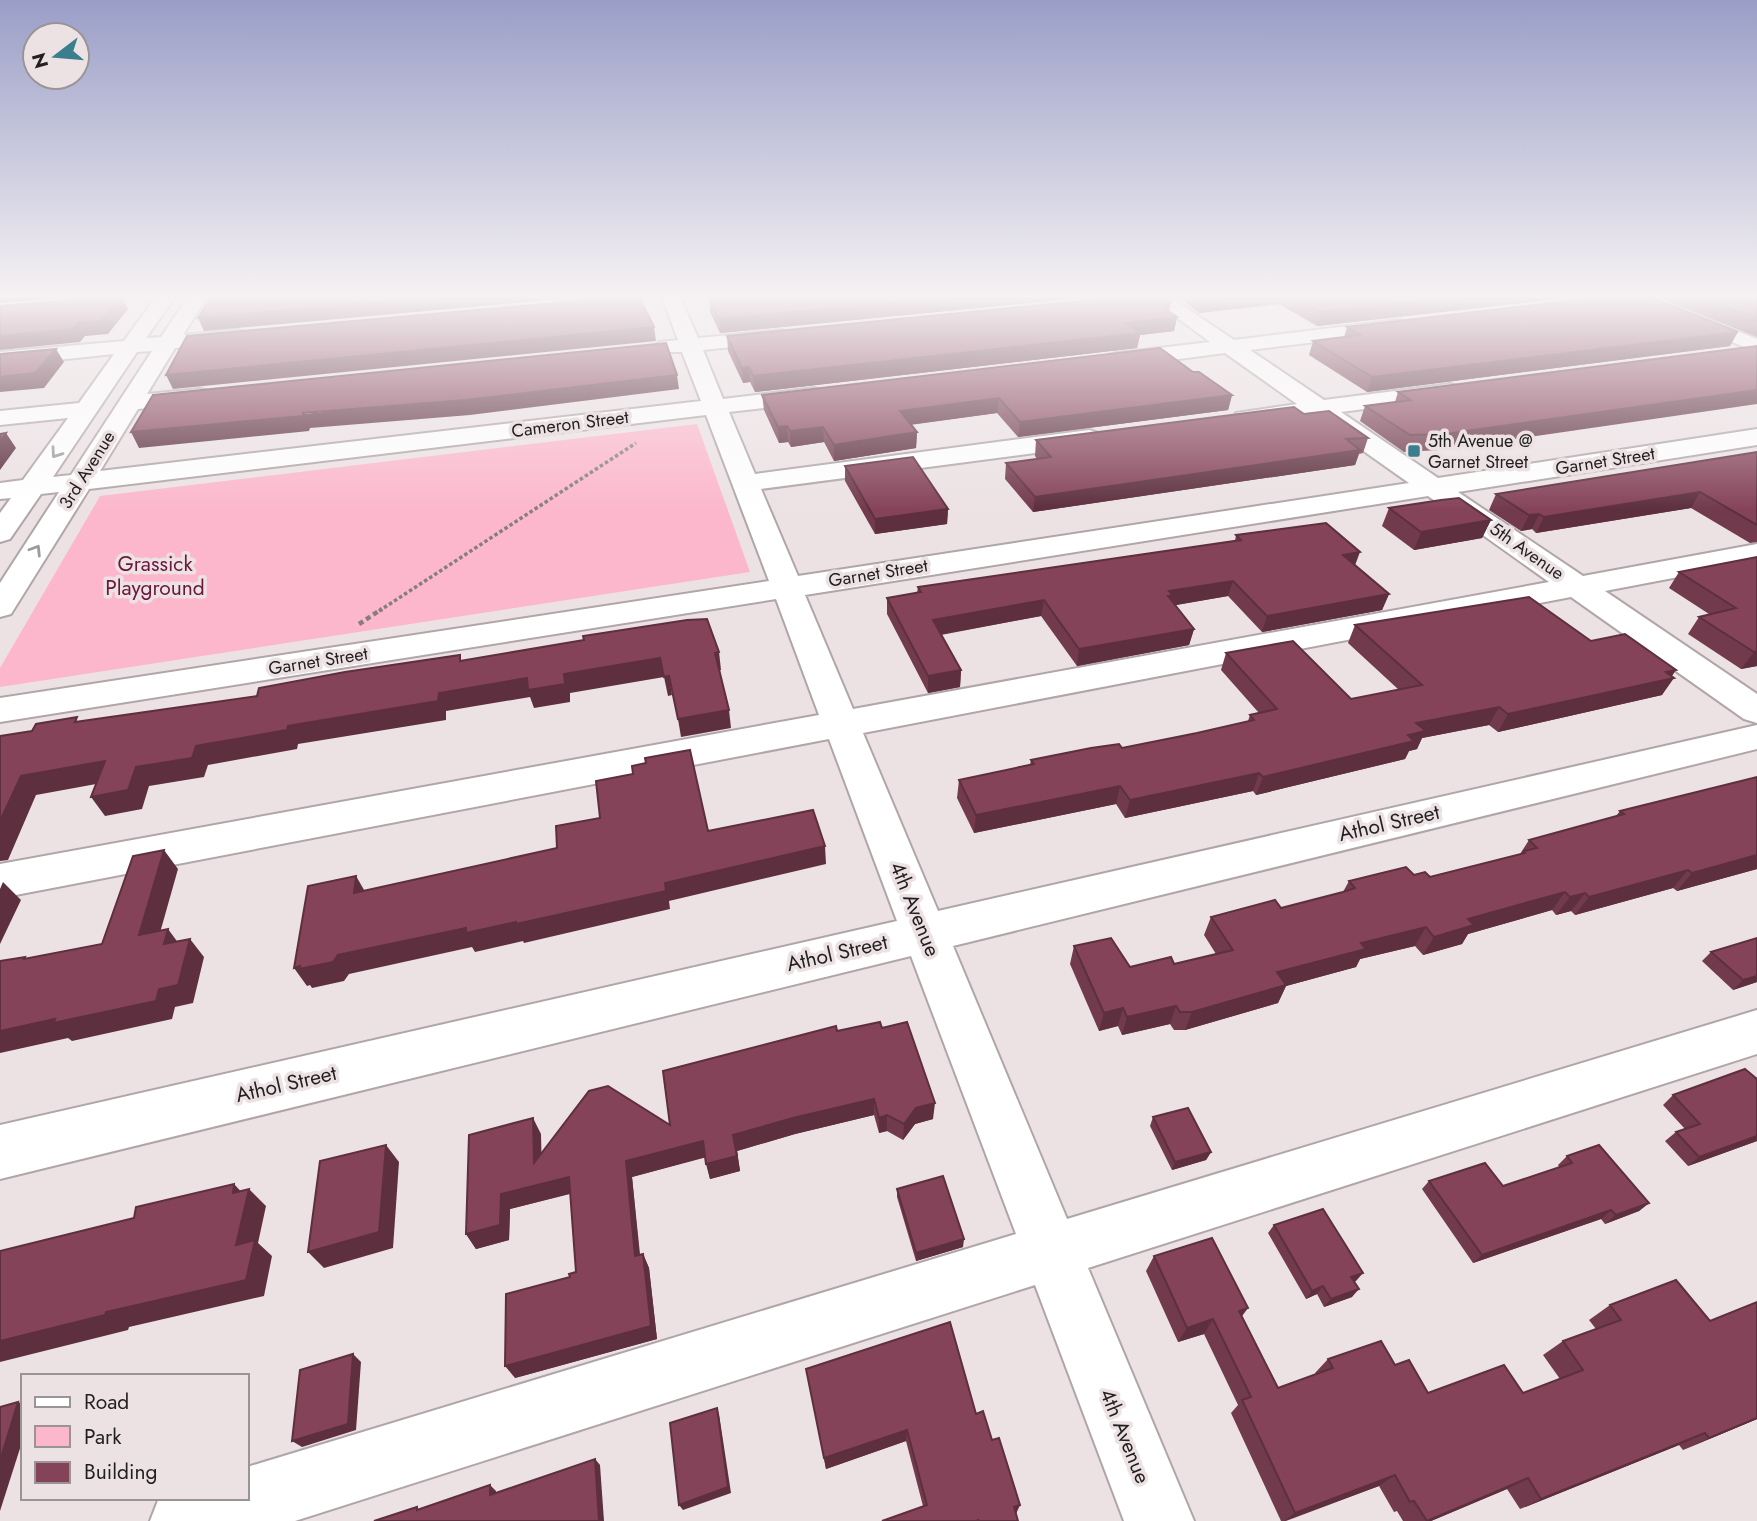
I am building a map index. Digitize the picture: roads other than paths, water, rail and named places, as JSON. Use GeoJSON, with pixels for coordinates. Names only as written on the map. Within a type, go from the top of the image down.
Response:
{"type":"FeatureCollection","features":[{"type":"Feature","properties":{"kind":"street","name":"3rd Avenue"},"geometry":{"type":"LineString","coordinates":[[0,533],[116,368]]}},
{"type":"Feature","properties":{"kind":"street","name":"3rd Avenue"},"geometry":{"type":"LineString","coordinates":[[0,607],[152,368]]}},
{"type":"Feature","properties":{"kind":"street","name":"4th Avenue"},"geometry":{"type":"LineString","coordinates":[[686,368],[715,407],[1159,1521]]}},
{"type":"Feature","properties":{"kind":"street","name":"5th Avenue"},"geometry":{"type":"LineString","coordinates":[[1261,368],[1757,711]]}},
{"type":"Feature","properties":{"kind":"street"},"geometry":{"type":"LineString","coordinates":[[1224,421],[1470,388]]}},
{"type":"Feature","properties":{"kind":"street","name":"Cameron Street"},"geometry":{"type":"LineString","coordinates":[[0,491],[840,392]]}},
{"type":"Feature","properties":{"kind":"street"},"geometry":{"type":"LineString","coordinates":[[129,403],[225,393]]}},
{"type":"Feature","properties":{"kind":"street"},"geometry":{"type":"LineString","coordinates":[[0,418],[87,409]]}},
{"type":"Feature","properties":{"kind":"street"},"geometry":{"type":"LineString","coordinates":[[745,483],[1115,435]]}},
{"type":"Feature","properties":{"kind":"street","name":"Garnet Street"},"geometry":{"type":"LineString","coordinates":[[0,710],[1757,437]]}},
{"type":"Feature","properties":{"kind":"street"},"geometry":{"type":"LineString","coordinates":[[0,881],[1757,553]]}},
{"type":"Feature","properties":{"kind":"street","name":"Athol Street"},"geometry":{"type":"LineString","coordinates":[[0,1152],[1757,737]]}},
{"type":"Feature","properties":{"kind":"street"},"geometry":{"type":"LineString","coordinates":[[185,1521],[1757,1032]]}},
{"type":"Feature","properties":{"kind":"place","name":"5th Avenue @ Garnet Street"},"geometry":{"type":"Point","coordinates":[1414,451]}},
{"type":"Feature","properties":{"kind":"park label","name":"Grassick Playground"},"geometry":{"type":"Point","coordinates":[155,576]}}]}
